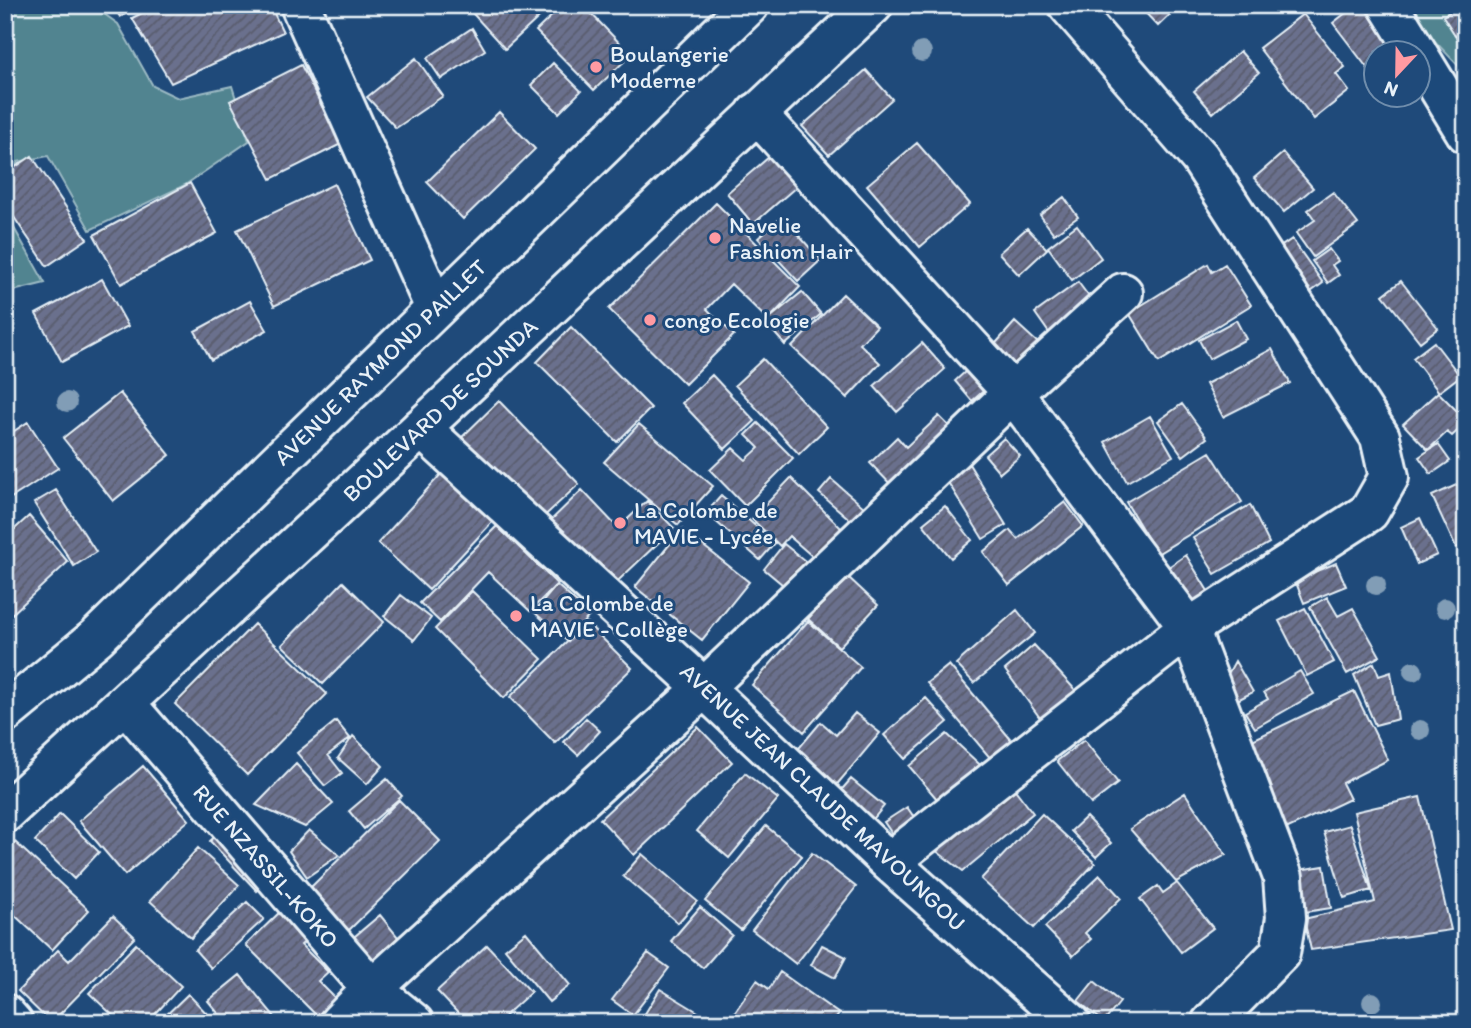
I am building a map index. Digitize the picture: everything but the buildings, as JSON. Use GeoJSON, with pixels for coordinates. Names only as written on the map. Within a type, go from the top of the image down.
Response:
{"type":"FeatureCollection","features":[{"type":"Feature","properties":{"kind":"street"},"geometry":{"type":"LineString","coordinates":[[300,5],[435,308]]}},
{"type":"Feature","properties":{"kind":"street","name":"AVENUE RAYMOND PAILLET"},"geometry":{"type":"LineString","coordinates":[[5,713],[97,637],[749,5]]}},
{"type":"Feature","properties":{"kind":"street","name":"BOULEVARD DE SOUNDA"},"geometry":{"type":"LineString","coordinates":[[5,813],[873,5]]}},
{"type":"Feature","properties":{"kind":"street"},"geometry":{"type":"LineString","coordinates":[[889,862],[1189,628],[1369,512],[1389,477],[1380,437],[1200,158],[1068,5]]}},
{"type":"Feature","properties":{"kind":"street"},"geometry":{"type":"LineString","coordinates":[[1388,5],[1409,38]]}},
{"type":"Feature","properties":{"kind":"street"},"geometry":{"type":"LineString","coordinates":[[1432,76],[1466,133]]}},
{"type":"Feature","properties":{"kind":"street"},"geometry":{"type":"LineString","coordinates":[[756,113],[1013,393],[1189,628],[1283,877],[1286,918],[1280,953],[1211,1023]]}},
{"type":"Feature","properties":{"kind":"street"},"geometry":{"type":"LineString","coordinates":[[339,1023],[372,989],[705,688],[1013,393],[1123,293]]}},
{"type":"Feature","properties":{"kind":"street","name":"AVENUE JEAN CLAUDE MAVOUNGOU"},"geometry":{"type":"LineString","coordinates":[[421,428],[705,688],[889,862],[1071,1023]]}},
{"type":"Feature","properties":{"kind":"street","name":"RUE NZASSIL-KOKO"},"geometry":{"type":"LineString","coordinates":[[125,703],[372,989],[414,1023]]}},
{"type":"Feature","properties":{"kind":"street"},"geometry":{"type":"LineString","coordinates":[[5,1014],[13,1023]]}},
{"type":"Feature","properties":{"kind":"green space"},"geometry":{"type":"Polygon","coordinates":[[[5,5],[103,5],[100,11],[118,24],[153,86],[178,98],[232,86],[249,141],[185,185],[90,230],[48,156],[18,162],[5,188],[5,5]]]}},
{"type":"Feature","properties":{"kind":"green space"},"geometry":{"type":"Polygon","coordinates":[[[1404,5],[1466,5],[1466,74],[1432,38],[1404,5]]]}},
{"type":"Feature","properties":{"kind":"green space"},"geometry":{"type":"Polygon","coordinates":[[[5,212],[45,283],[5,293],[5,212]]]}},
{"type":"Feature","properties":{"kind":"place","name":"Boulangerie Moderne"},"geometry":{"type":"Point","coordinates":[596,67]}},
{"type":"Feature","properties":{"kind":"place","name":"Navelie Fashion Hair"},"geometry":{"type":"Point","coordinates":[715,238]}},
{"type":"Feature","properties":{"kind":"place","name":"congo Ecologie"},"geometry":{"type":"Point","coordinates":[650,320]}},
{"type":"Feature","properties":{"kind":"place","name":"La Colombe de MAVIE - Lycée"},"geometry":{"type":"Point","coordinates":[620,523]}},
{"type":"Feature","properties":{"kind":"place","name":"La Colombe de MAVIE - Collège"},"geometry":{"type":"Point","coordinates":[516,616]}}]}
